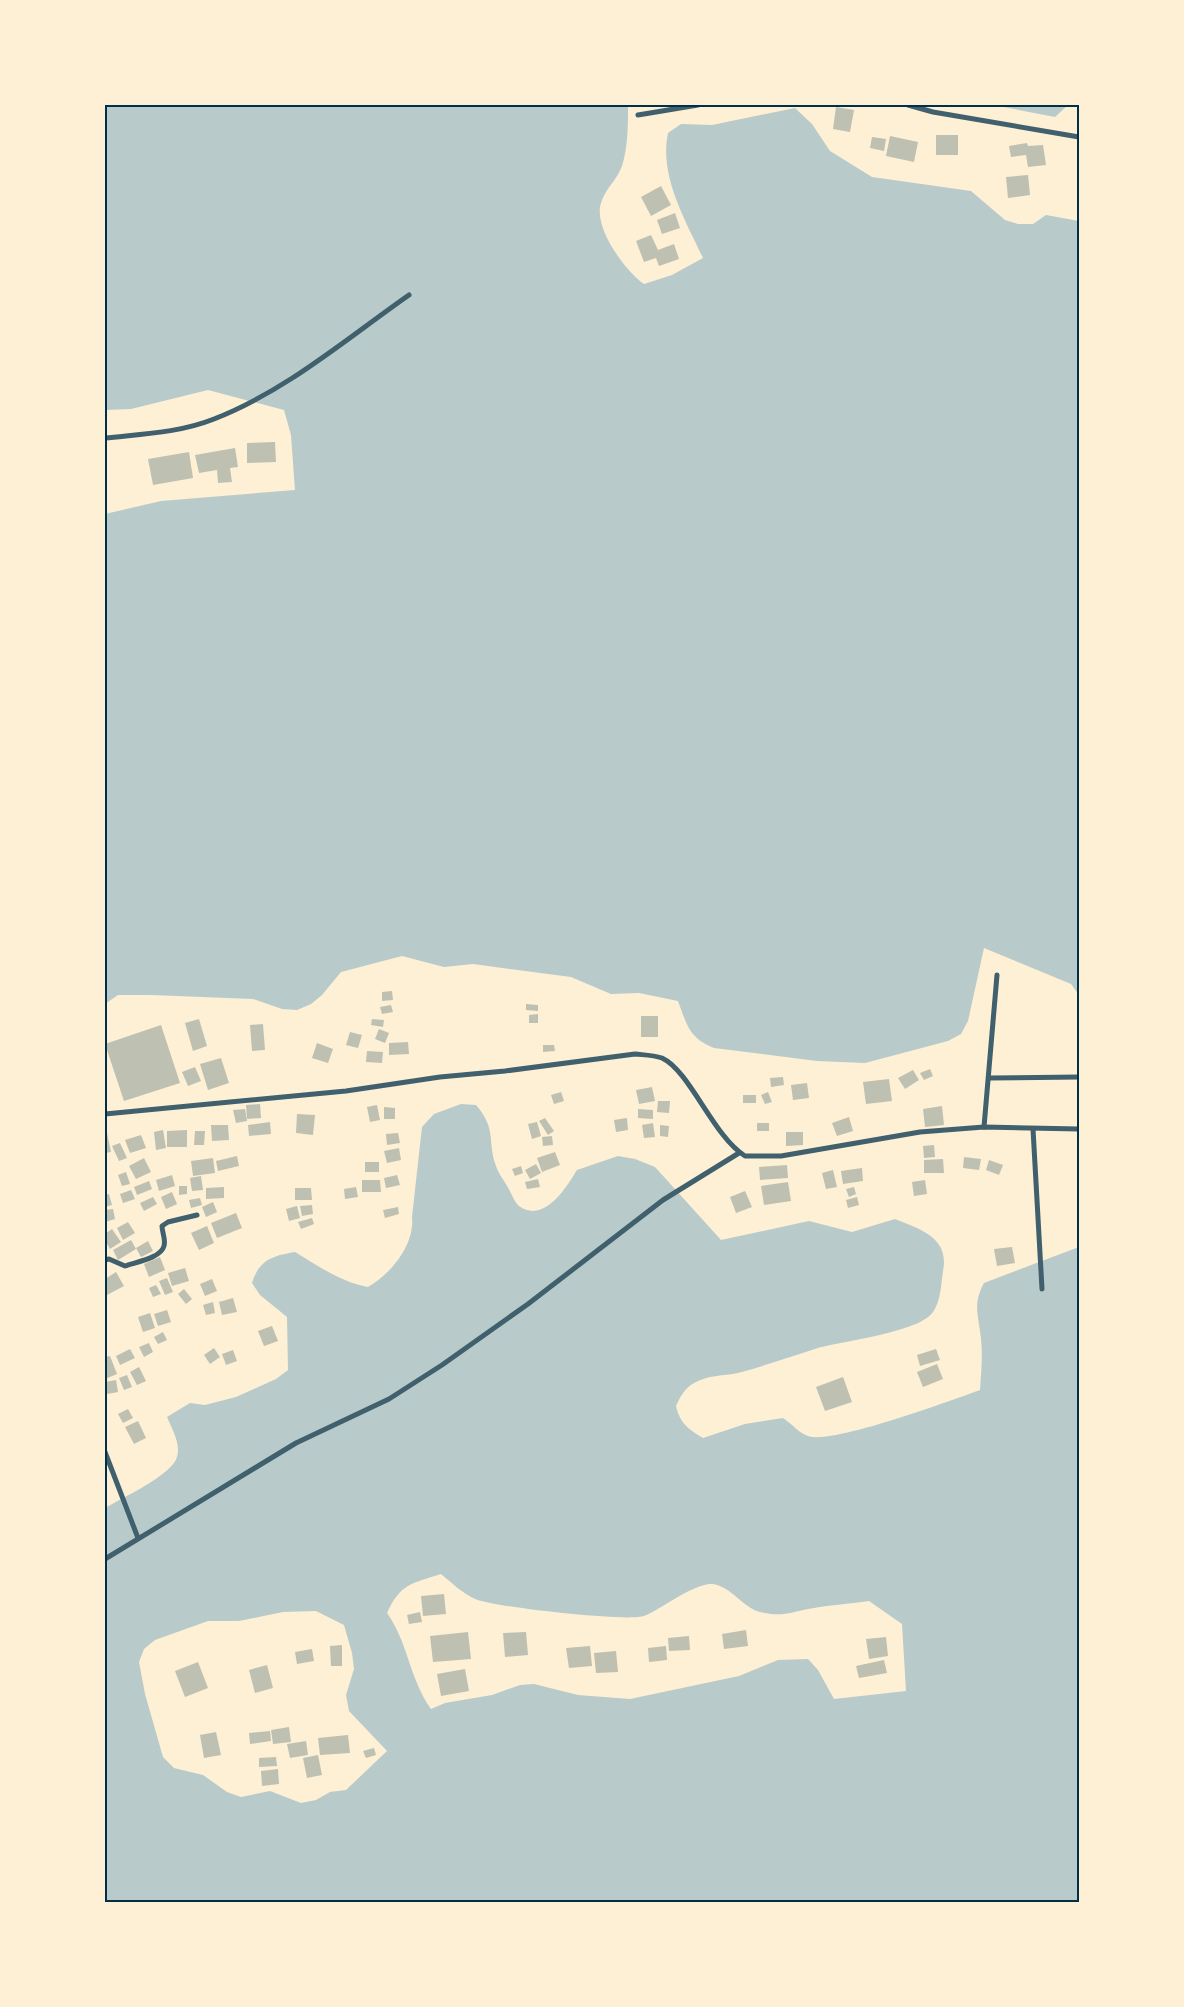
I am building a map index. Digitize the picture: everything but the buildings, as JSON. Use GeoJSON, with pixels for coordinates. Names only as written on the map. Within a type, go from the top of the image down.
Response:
{"type":"FeatureCollection","features":[{"type":"Feature","properties":{"kind":"street"},"geometry":{"type":"LineString","coordinates":[[638,115],[698,105]]}},
{"type":"Feature","properties":{"kind":"street"},"geometry":{"type":"LineString","coordinates":[[908,105],[933,112],[1079,137]]}},
{"type":"Feature","properties":{"kind":"street"},"geometry":{"type":"LineString","coordinates":[[105,438],[167,432],[212,420],[271,393],[409,295]]}},
{"type":"Feature","properties":{"kind":"street"},"geometry":{"type":"LineString","coordinates":[[984,1128],[997,975]]}},
{"type":"Feature","properties":{"kind":"street"},"geometry":{"type":"LineString","coordinates":[[105,1114],[346,1091],[440,1077],[505,1071],[635,1054],[649,1055],[670,1064],[722,1134],[739,1153],[751,1157],[781,1156],[920,1132],[984,1128],[1079,1129]]}},
{"type":"Feature","properties":{"kind":"street"},"geometry":{"type":"LineString","coordinates":[[989,1078],[1079,1077]]}},
{"type":"Feature","properties":{"kind":"street"},"geometry":{"type":"LineString","coordinates":[[1033,1129],[1042,1289]]}},
{"type":"Feature","properties":{"kind":"street"},"geometry":{"type":"LineString","coordinates":[[105,1559],[296,1443],[389,1399],[442,1365],[528,1304],[663,1200],[739,1153]]}},
{"type":"Feature","properties":{"kind":"street"},"geometry":{"type":"LineString","coordinates":[[105,1260],[109,1259],[125,1266],[154,1255],[161,1251],[165,1245],[162,1226],[168,1222],[197,1216]]}},
{"type":"Feature","properties":{"kind":"street"},"geometry":{"type":"LineString","coordinates":[[105,1452],[138,1538]]}},
{"type":"Feature","properties":{"kind":"shaded area"},"geometry":{"type":"Polygon","coordinates":[[[105,105],[628,105],[624,159],[620,171],[605,193],[600,213],[606,236],[612,248],[636,278],[644,284],[672,275],[703,258],[675,197],[667,165],[668,133],[681,124],[712,125],[795,108],[812,124],[830,151],[872,177],[971,191],[1005,220],[1018,224],[1033,224],[1046,215],[1079,221],[1079,995],[1071,984],[984,948],[968,1021],[961,1034],[948,1041],[865,1063],[817,1061],[714,1048],[699,1040],[690,1030],[678,1001],[639,993],[611,994],[571,977],[473,964],[444,967],[402,956],[341,972],[322,995],[311,1004],[297,1010],[282,1009],[253,999],[151,995],[118,995],[105,1004],[105,514],[161,501],[295,490],[291,435],[284,410],[208,390],[131,409],[105,410],[105,105]]]}},
{"type":"Feature","properties":{"kind":"shaded area"},"geometry":{"type":"Polygon","coordinates":[[[993,105],[1068,105],[1055,117],[993,105]]]}},
{"type":"Feature","properties":{"kind":"shaded area"},"geometry":{"type":"Polygon","coordinates":[[[461,1104],[476,1105],[487,1121],[493,1157],[498,1171],[517,1204],[528,1210],[537,1210],[553,1202],[567,1186],[577,1170],[618,1156],[635,1159],[655,1167],[721,1240],[809,1221],[852,1232],[895,1219],[923,1231],[937,1242],[942,1250],[944,1259],[940,1292],[936,1308],[925,1319],[913,1325],[880,1335],[818,1348],[738,1373],[699,1380],[688,1387],[676,1406],[685,1425],[703,1438],[745,1424],[783,1418],[808,1436],[821,1437],[841,1434],[892,1420],[980,1390],[982,1352],[977,1304],[984,1283],[1079,1247],[1079,1902],[105,1902],[105,1508],[157,1478],[173,1464],[177,1457],[178,1447],[167,1417],[190,1403],[205,1405],[236,1397],[276,1379],[288,1370],[287,1317],[260,1295],[252,1283],[258,1269],[263,1264],[280,1255],[295,1252],[339,1277],[368,1287],[393,1266],[410,1238],[422,1127],[434,1114],[461,1104]],[[441,1574],[414,1583],[402,1590],[387,1613],[400,1636],[418,1685],[431,1709],[445,1703],[492,1695],[520,1685],[534,1684],[578,1695],[630,1699],[739,1676],[778,1660],[808,1659],[818,1670],[834,1699],[906,1691],[902,1624],[869,1601],[774,1614],[760,1612],[748,1606],[731,1592],[712,1584],[687,1592],[644,1616],[613,1617],[506,1606],[475,1599],[457,1588],[441,1574]],[[316,1611],[283,1612],[239,1621],[208,1621],[155,1640],[144,1649],[139,1662],[145,1694],[163,1757],[174,1768],[203,1775],[227,1792],[241,1797],[270,1791],[301,1803],[316,1800],[330,1792],[346,1790],[387,1751],[349,1711],[346,1695],[354,1669],[352,1653],[344,1625],[316,1611]]]}}]}
